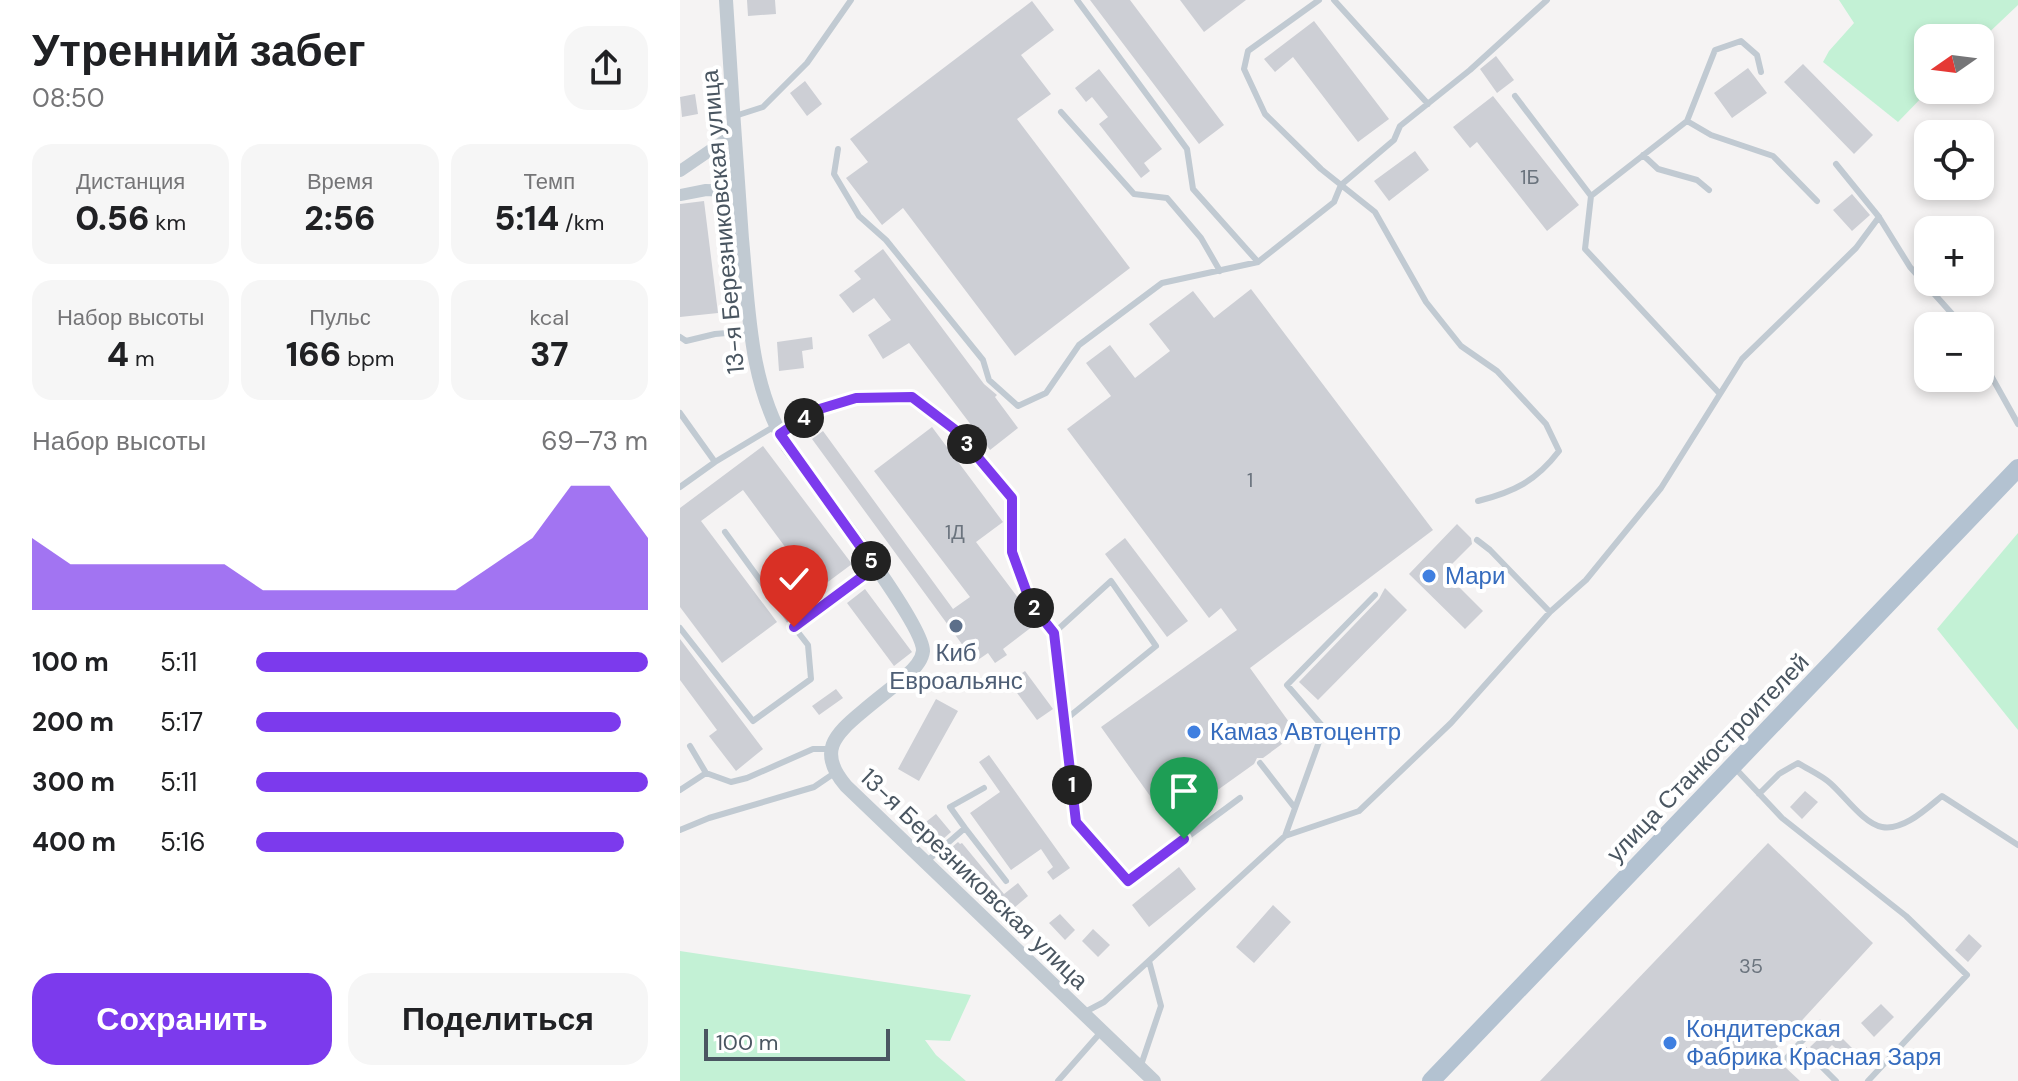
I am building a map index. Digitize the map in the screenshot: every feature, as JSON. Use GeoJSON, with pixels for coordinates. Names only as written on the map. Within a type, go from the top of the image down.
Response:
{"type":"FeatureCollection","features":[{"type":"Feature","properties":{"kind":"main road","name":"улица Станкостроителей"},"geometry":{"type":"LineString","coordinates":[[1431,1081],[2018,468]]}},
{"type":"Feature","properties":{"kind":"street","name":"13-я Березниковская улица"},"geometry":{"type":"LineString","coordinates":[[726,0],[738,191],[757,376],[778,430],[875,567],[919,636],[922,655],[910,672],[847,724],[833,740],[831,762],[846,786],[1154,1081]]}},
{"type":"Feature","properties":{"kind":"street"},"geometry":{"type":"LineString","coordinates":[[680,171],[734,134]]}},
{"type":"Feature","properties":{"kind":"street"},"geometry":{"type":"LineString","coordinates":[[680,195],[706,190],[738,191]]}},
{"type":"Feature","properties":{"kind":"lane"},"geometry":{"type":"LineString","coordinates":[[734,116],[763,107],[807,63],[851,0]]}},
{"type":"Feature","properties":{"kind":"lane"},"geometry":{"type":"LineString","coordinates":[[1077,0],[1187,149],[1193,189],[1258,262]]}},
{"type":"Feature","properties":{"kind":"lane"},"geometry":{"type":"LineString","coordinates":[[1319,0],[1248,51],[1244,69],[1265,114],[1341,185],[1375,212],[1426,302],[1461,346],[1497,371],[1546,424],[1559,451],[1543,472],[1505,494],[1478,501]]}},
{"type":"Feature","properties":{"kind":"lane"},"geometry":{"type":"LineString","coordinates":[[1334,0],[1428,104]]}},
{"type":"Feature","properties":{"kind":"lane"},"geometry":{"type":"LineString","coordinates":[[838,149],[834,174],[859,216],[886,240],[983,360],[989,380],[1018,406],[1046,393],[1079,345],[1162,283],[1258,262],[1334,202],[1341,185],[1394,140],[1400,126],[1470,70],[1547,0]]}},
{"type":"Feature","properties":{"kind":"lane"},"geometry":{"type":"LineString","coordinates":[[1591,196],[1687,121],[1715,50],[1741,41],[1757,55],[1761,72]]}},
{"type":"Feature","properties":{"kind":"lane"},"geometry":{"type":"LineString","coordinates":[[1515,96],[1591,196],[1585,249],[1720,394]]}},
{"type":"Feature","properties":{"kind":"lane"},"geometry":{"type":"LineString","coordinates":[[1061,112],[1134,194],[1167,198],[1201,238],[1220,271]]}},
{"type":"Feature","properties":{"kind":"lane"},"geometry":{"type":"LineString","coordinates":[[1687,121],[1711,135],[1773,156],[1817,201]]}},
{"type":"Feature","properties":{"kind":"lane"},"geometry":{"type":"LineString","coordinates":[[1643,155],[1658,169],[1697,180],[1709,190]]}},
{"type":"Feature","properties":{"kind":"lane"},"geometry":{"type":"LineString","coordinates":[[1836,164],[1879,217],[1910,267],[1950,312]]}},
{"type":"Feature","properties":{"kind":"lane"},"geometry":{"type":"LineString","coordinates":[[1081,1014],[1104,1002],[1285,836],[1359,811],[1451,723],[1550,612],[1586,580],[1661,488],[1742,359],[1856,248],[1879,217]]}},
{"type":"Feature","properties":{"kind":"lane"},"geometry":{"type":"LineString","coordinates":[[680,337],[686,341],[715,334],[751,331]]}},
{"type":"Feature","properties":{"kind":"lane"},"geometry":{"type":"LineString","coordinates":[[1994,381],[2018,424]]}},
{"type":"Feature","properties":{"kind":"lane"},"geometry":{"type":"LineString","coordinates":[[680,487],[715,462],[813,411],[856,398],[912,397],[954,429],[1012,498],[1012,552],[1031,604],[1054,633],[1076,822],[1128,881],[1240,798]]}},
{"type":"Feature","properties":{"kind":"lane"},"geometry":{"type":"LineString","coordinates":[[680,413],[715,462]]}},
{"type":"Feature","properties":{"kind":"lane"},"geometry":{"type":"LineString","coordinates":[[680,628],[753,721],[811,679],[808,645],[725,532]]}},
{"type":"Feature","properties":{"kind":"lane"},"geometry":{"type":"LineString","coordinates":[[1477,540],[1550,612]]}},
{"type":"Feature","properties":{"kind":"lane"},"geometry":{"type":"LineString","coordinates":[[794,627],[875,567]]}},
{"type":"Feature","properties":{"kind":"lane"},"geometry":{"type":"LineString","coordinates":[[1054,633],[1111,581],[1156,646],[1065,720]]}},
{"type":"Feature","properties":{"kind":"lane"},"geometry":{"type":"LineString","coordinates":[[1285,836],[1324,728],[1287,685],[1375,595]]}},
{"type":"Feature","properties":{"kind":"lane"},"geometry":{"type":"LineString","coordinates":[[690,746],[706,773],[731,782],[813,749],[830,749]]}},
{"type":"Feature","properties":{"kind":"lane"},"geometry":{"type":"LineString","coordinates":[[1260,763],[1295,808]]}},
{"type":"Feature","properties":{"kind":"lane"},"geometry":{"type":"LineString","coordinates":[[1759,794],[1779,774],[1798,763],[1828,781],[1859,812],[1881,827],[1898,826],[1942,796],[2018,845]]}},
{"type":"Feature","properties":{"kind":"lane"},"geometry":{"type":"LineString","coordinates":[[1733,766],[1782,818],[1906,916],[1967,975],[1868,1081]]}},
{"type":"Feature","properties":{"kind":"lane"},"geometry":{"type":"LineString","coordinates":[[680,830],[709,818],[814,787],[836,772]]}},
{"type":"Feature","properties":{"kind":"lane"},"geometry":{"type":"LineString","coordinates":[[680,790],[706,773]]}},
{"type":"Feature","properties":{"kind":"lane"},"geometry":{"type":"LineString","coordinates":[[984,788],[950,807],[1006,881]]}},
{"type":"Feature","properties":{"kind":"lane"},"geometry":{"type":"LineString","coordinates":[[925,863],[965,828]]}},
{"type":"Feature","properties":{"kind":"lane"},"geometry":{"type":"LineString","coordinates":[[1140,1068],[1161,1006],[1149,961]]}},
{"type":"Feature","properties":{"kind":"lane"},"geometry":{"type":"LineString","coordinates":[[1784,1061],[1820,1023]]}},
{"type":"Feature","properties":{"kind":"lane"},"geometry":{"type":"LineString","coordinates":[[1058,1081],[1101,1032]]}},
{"type":"Feature","properties":{"kind":"lane"},"geometry":{"type":"LineString","coordinates":[[1799,1044],[1836,1081]]}},
{"type":"Feature","properties":{"kind":"green space"},"geometry":{"type":"Polygon","coordinates":[[[1839,0],[2018,0],[2018,5],[1994,28],[1994,24],[1914,24],[1915,104],[1898,122],[1823,62],[1854,23],[1839,0]]]}},
{"type":"Feature","properties":{"kind":"green space"},"geometry":{"type":"Polygon","coordinates":[[[2018,533],[2018,730],[1937,629],[2018,533]]]}},
{"type":"Feature","properties":{"kind":"green space"},"geometry":{"type":"Polygon","coordinates":[[[680,951],[971,995],[950,1041],[925,1040],[936,1055],[966,1081],[680,1081],[680,951]]]}},
{"type":"Feature","properties":{"kind":"building"},"geometry":{"type":"Polygon","coordinates":[[[747,0],[775,0],[776,14],[748,16],[747,0]]]}},
{"type":"Feature","properties":{"kind":"building"},"geometry":{"type":"Polygon","coordinates":[[[1090,0],[1130,0],[1224,125],[1199,144],[1090,0]]]}},
{"type":"Feature","properties":{"kind":"building"},"geometry":{"type":"Polygon","coordinates":[[[1180,0],[1246,0],[1204,32],[1180,0]]]}},
{"type":"Feature","properties":{"kind":"building"},"geometry":{"type":"Polygon","coordinates":[[[1032,1],[1054,30],[1021,55],[1051,94],[1017,119],[1130,268],[1015,356],[903,208],[882,225],[846,178],[868,162],[850,139],[1032,1]]]}},
{"type":"Feature","properties":{"kind":"building"},"geometry":{"type":"Polygon","coordinates":[[[1314,21],[1389,119],[1358,142],[1293,57],[1275,72],[1264,59],[1314,21]]]}},
{"type":"Feature","properties":{"kind":"building"},"geometry":{"type":"Polygon","coordinates":[[[1496,56],[1514,80],[1497,93],[1480,69],[1496,56]]]}},
{"type":"Feature","properties":{"kind":"building"},"geometry":{"type":"Polygon","coordinates":[[[1803,64],[1873,135],[1854,154],[1784,82],[1803,64]]]}},
{"type":"Feature","properties":{"kind":"building"},"geometry":{"type":"Polygon","coordinates":[[[1748,68],[1767,93],[1732,118],[1714,93],[1748,68]]]}},
{"type":"Feature","properties":{"kind":"building"},"geometry":{"type":"Polygon","coordinates":[[[1099,69],[1162,149],[1144,163],[1150,171],[1141,178],[1099,124],[1108,117],[1092,97],[1086,102],[1075,88],[1099,69]]]}},
{"type":"Feature","properties":{"kind":"building"},"geometry":{"type":"Polygon","coordinates":[[[805,81],[822,104],[807,116],[790,93],[805,81]]]}},
{"type":"Feature","properties":{"kind":"building"},"geometry":{"type":"Polygon","coordinates":[[[695,94],[698,114],[682,117],[680,97],[695,94]]]}},
{"type":"Feature","properties":{"kind":"building"},"geometry":{"type":"Polygon","coordinates":[[[1493,96],[1579,205],[1547,231],[1477,142],[1470,148],[1453,127],[1493,96]]]}},
{"type":"Feature","properties":{"kind":"building"},"geometry":{"type":"Polygon","coordinates":[[[1415,151],[1429,170],[1389,201],[1374,181],[1415,151]]]}},
{"type":"Feature","properties":{"kind":"building"},"geometry":{"type":"Polygon","coordinates":[[[1852,194],[1870,215],[1852,231],[1833,210],[1852,194]]]}},
{"type":"Feature","properties":{"kind":"building"},"geometry":{"type":"Polygon","coordinates":[[[704,201],[718,313],[680,317],[680,204],[704,201]]]}},
{"type":"Feature","properties":{"kind":"building"},"geometry":{"type":"Polygon","coordinates":[[[883,249],[984,384],[997,395],[995,397],[1018,428],[990,450],[909,343],[883,359],[868,335],[891,320],[874,298],[853,313],[839,295],[861,279],[854,271],[883,249]]]}},
{"type":"Feature","properties":{"kind":"building"},"geometry":{"type":"Polygon","coordinates":[[[1251,289],[1433,530],[1250,668],[1297,733],[1263,758],[1257,758],[1254,764],[1170,824],[1101,727],[1237,630],[1221,608],[1209,618],[1067,429],[1111,396],[1086,363],[1110,345],[1135,378],[1170,351],[1149,324],[1193,291],[1214,318],[1251,289]]]}},
{"type":"Feature","properties":{"kind":"building"},"geometry":{"type":"Polygon","coordinates":[[[812,337],[813,349],[802,351],[804,368],[779,371],[777,342],[812,337]]]}},
{"type":"Feature","properties":{"kind":"building"},"geometry":{"type":"Polygon","coordinates":[[[932,427],[1003,522],[976,542],[1037,623],[1003,649],[1007,655],[995,663],[988,653],[975,662],[812,439],[823,431],[953,609],[970,597],[874,471],[932,427]]]}},
{"type":"Feature","properties":{"kind":"building"},"geometry":{"type":"Polygon","coordinates":[[[763,446],[852,564],[817,590],[743,490],[701,521],[777,622],[722,663],[680,607],[680,508],[763,446]]]}},
{"type":"Feature","properties":{"kind":"building"},"geometry":{"type":"Polygon","coordinates":[[[1457,524],[1471,538],[1472,544],[1444,572],[1483,611],[1465,629],[1409,574],[1457,524]]]}},
{"type":"Feature","properties":{"kind":"building"},"geometry":{"type":"Polygon","coordinates":[[[1125,538],[1188,621],[1167,637],[1105,554],[1125,538]]]}},
{"type":"Feature","properties":{"kind":"building"},"geometry":{"type":"Polygon","coordinates":[[[1385,588],[1407,610],[1318,700],[1299,682],[1379,599],[1385,588]]]}},
{"type":"Feature","properties":{"kind":"building"},"geometry":{"type":"Polygon","coordinates":[[[865,589],[912,652],[894,666],[847,603],[865,589]]]}},
{"type":"Feature","properties":{"kind":"building"},"geometry":{"type":"Polygon","coordinates":[[[680,639],[763,749],[736,771],[709,736],[717,730],[680,680],[680,639]]]}},
{"type":"Feature","properties":{"kind":"building"},"geometry":{"type":"Polygon","coordinates":[[[1025,671],[1053,709],[1037,720],[1009,682],[1025,671]]]}},
{"type":"Feature","properties":{"kind":"building"},"geometry":{"type":"Polygon","coordinates":[[[836,689],[843,698],[819,715],[812,706],[836,689]]]}},
{"type":"Feature","properties":{"kind":"building"},"geometry":{"type":"Polygon","coordinates":[[[936,699],[958,711],[919,781],[898,769],[936,699]]]}},
{"type":"Feature","properties":{"kind":"building"},"geometry":{"type":"Polygon","coordinates":[[[989,755],[1070,868],[1053,880],[1047,872],[1053,867],[1041,849],[1011,870],[970,813],[1000,792],[979,762],[989,755]]]}},
{"type":"Feature","properties":{"kind":"building"},"geometry":{"type":"Polygon","coordinates":[[[1805,791],[1818,802],[1802,819],[1790,807],[1805,791]]]}},
{"type":"Feature","properties":{"kind":"building"},"geometry":{"type":"Polygon","coordinates":[[[936,814],[951,832],[931,846],[917,829],[936,814]]]}},
{"type":"Feature","properties":{"kind":"building"},"geometry":{"type":"Polygon","coordinates":[[[958,842],[1004,894],[1018,883],[1028,896],[1008,913],[944,854],[958,842]]]}},
{"type":"Feature","properties":{"kind":"building"},"geometry":{"type":"Polygon","coordinates":[[[1768,843],[1873,943],[1771,1054],[1800,1081],[1540,1081],[1768,843]]]}},
{"type":"Feature","properties":{"kind":"building"},"geometry":{"type":"Polygon","coordinates":[[[1179,867],[1196,889],[1149,927],[1132,905],[1179,867]]]}},
{"type":"Feature","properties":{"kind":"building"},"geometry":{"type":"Polygon","coordinates":[[[1273,905],[1291,922],[1254,963],[1236,947],[1273,905]]]}},
{"type":"Feature","properties":{"kind":"building"},"geometry":{"type":"Polygon","coordinates":[[[1060,914],[1075,930],[1065,940],[1049,923],[1060,914]]]}},
{"type":"Feature","properties":{"kind":"building"},"geometry":{"type":"Polygon","coordinates":[[[1093,929],[1110,945],[1098,957],[1082,941],[1093,929]]]}},
{"type":"Feature","properties":{"kind":"building"},"geometry":{"type":"Polygon","coordinates":[[[1969,934],[1982,946],[1968,962],[1955,950],[1969,934]]]}},
{"type":"Feature","properties":{"kind":"building"},"geometry":{"type":"Polygon","coordinates":[[[1881,1004],[1894,1017],[1874,1037],[1861,1023],[1881,1004]]]}},
{"type":"Feature","properties":{"kind":"building"},"geometry":{"type":"Polygon","coordinates":[[[1831,1027],[1853,1049],[1845,1057],[1832,1045],[1820,1057],[1810,1047],[1831,1027]]]}},
{"type":"Feature","properties":{"kind":"place","name":"Мари"},"geometry":{"type":"Point","coordinates":[1429,576]}},
{"type":"Feature","properties":{"kind":"place","name":"Киб Евроальянс"},"geometry":{"type":"Point","coordinates":[956,626]}},
{"type":"Feature","properties":{"kind":"place","name":"Камаз Автоцентр"},"geometry":{"type":"Point","coordinates":[1194,732]}},
{"type":"Feature","properties":{"kind":"place","name":"Кондитерская Фабрика Красная Заря"},"geometry":{"type":"Point","coordinates":[1670,1043]}},
{"type":"Feature","properties":{"kind":"route"},"geometry":{"type":"LineString","coordinates":[[794,627],[875,567],[780,434],[813,411],[856,398],[912,397],[954,429],[1012,498],[1012,552],[1031,604],[1054,633],[1076,822],[1128,881],[1184,839]]}}]}
